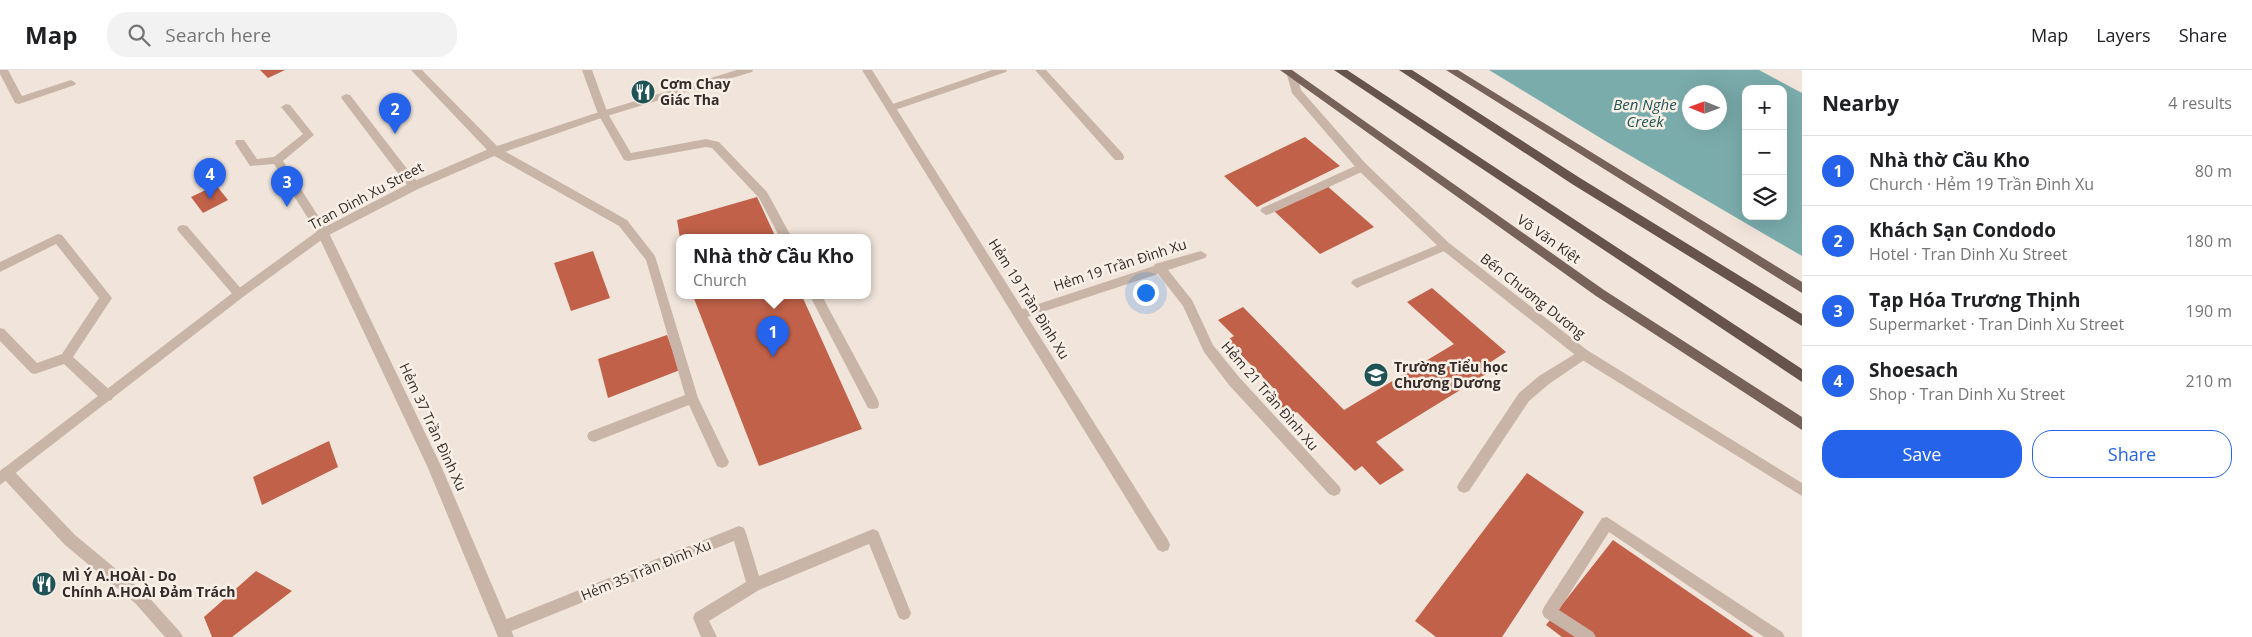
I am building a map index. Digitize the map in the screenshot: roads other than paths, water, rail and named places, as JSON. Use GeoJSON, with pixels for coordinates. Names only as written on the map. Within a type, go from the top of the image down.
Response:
{"type":"FeatureCollection","features":[{"type":"Feature","properties":{"kind":"highway","name":"Võ Văn Kiệt"},"geometry":{"type":"LineString","coordinates":[[1339,70],[1802,376]]}},
{"type":"Feature","properties":{"kind":"highway"},"geometry":{"type":"LineString","coordinates":[[1404,70],[1576,181],[1802,321]]}},
{"type":"Feature","properties":{"kind":"main road"},"geometry":{"type":"LineString","coordinates":[[1451,70],[1802,288]]}},
{"type":"Feature","properties":{"kind":"main road","name":"Võ Văn Kiệt"},"geometry":{"type":"LineString","coordinates":[[1288,72],[1600,293],[1802,424]]}},
{"type":"Feature","properties":{"kind":"street"},"geometry":{"type":"LineString","coordinates":[[3,70],[19,101],[71,82]]}},
{"type":"Feature","properties":{"kind":"street"},"geometry":{"type":"LineString","coordinates":[[416,70],[495,151],[623,223],[651,260],[692,398],[722,462]]}},
{"type":"Feature","properties":{"kind":"street"},"geometry":{"type":"LineString","coordinates":[[587,70],[603,114],[628,157],[706,143],[715,145],[764,195],[784,234]]}},
{"type":"Feature","properties":{"kind":"street","name":"Tran Dinh Xu Street"},"geometry":{"type":"LineString","coordinates":[[4,476],[239,294],[323,233],[414,186],[495,151],[603,114],[748,70]]}},
{"type":"Feature","properties":{"kind":"street","name":"Hẻm 19 Trần Ðình Xu"},"geometry":{"type":"LineString","coordinates":[[868,70],[1163,545]]}},
{"type":"Feature","properties":{"kind":"street"},"geometry":{"type":"LineString","coordinates":[[891,108],[1002,70]]}},
{"type":"Feature","properties":{"kind":"street"},"geometry":{"type":"LineString","coordinates":[[1040,70],[1119,158]]}},
{"type":"Feature","properties":{"kind":"street","name":"Bến Chương Dương"},"geometry":{"type":"LineString","coordinates":[[1288,72],[1296,91],[1362,167],[1445,246],[1583,354],[1802,490]]}},
{"type":"Feature","properties":{"kind":"street"},"geometry":{"type":"LineString","coordinates":[[346,97],[414,186]]}},
{"type":"Feature","properties":{"kind":"street"},"geometry":{"type":"LineString","coordinates":[[240,143],[254,163],[277,160],[309,135],[286,107]]}},
{"type":"Feature","properties":{"kind":"street","name":"Hẻm 37 Trần Ðình Xu"},"geometry":{"type":"LineString","coordinates":[[277,160],[323,233],[435,468],[504,633]]}},
{"type":"Feature","properties":{"kind":"street"},"geometry":{"type":"LineString","coordinates":[[1266,211],[1362,167]]}},
{"type":"Feature","properties":{"kind":"street"},"geometry":{"type":"LineString","coordinates":[[183,229],[239,294]]}},
{"type":"Feature","properties":{"kind":"street"},"geometry":{"type":"LineString","coordinates":[[0,267],[58,238],[106,298],[66,358],[36,368],[0,333]]}},
{"type":"Feature","properties":{"kind":"street"},"geometry":{"type":"LineString","coordinates":[[1357,283],[1445,246]]}},
{"type":"Feature","properties":{"kind":"street","name":"Hẻm 19 Trần Đình Xu"},"geometry":{"type":"LineString","coordinates":[[1021,314],[1159,267],[1201,255]]}},
{"type":"Feature","properties":{"kind":"street","name":"Hẻm 21 Trần Đình Xu"},"geometry":{"type":"LineString","coordinates":[[1159,267],[1188,303],[1208,348],[1234,381],[1334,490]]}},
{"type":"Feature","properties":{"kind":"street"},"geometry":{"type":"LineString","coordinates":[[818,299],[872,404]]}},
{"type":"Feature","properties":{"kind":"street"},"geometry":{"type":"LineString","coordinates":[[1464,487],[1524,397],[1544,380],[1583,354]]}},
{"type":"Feature","properties":{"kind":"street"},"geometry":{"type":"LineString","coordinates":[[66,358],[107,396]]}},
{"type":"Feature","properties":{"kind":"street"},"geometry":{"type":"LineString","coordinates":[[594,436],[692,398]]}},
{"type":"Feature","properties":{"kind":"street"},"geometry":{"type":"LineString","coordinates":[[4,476],[70,540],[140,598],[175,637]]}},
{"type":"Feature","properties":{"kind":"street"},"geometry":{"type":"LineString","coordinates":[[1588,637],[1549,612],[1607,523],[1777,637]]}},
{"type":"Feature","properties":{"kind":"street","name":"Hẻm 35 Trần Đình Xu"},"geometry":{"type":"LineString","coordinates":[[504,633],[739,533],[754,585]]}},
{"type":"Feature","properties":{"kind":"street"},"geometry":{"type":"LineString","coordinates":[[709,637],[700,618],[754,585],[873,536],[904,613]]}},
{"type":"Feature","properties":{"kind":"water","name":"Ben Nghe Creek"},"geometry":{"type":"Polygon","coordinates":[[[1489,70],[1759,70],[1802,93],[1802,256],[1607,142],[1489,70]]]}},
{"type":"Feature","properties":{"kind":"place","name":"Cơm Chay Giác Tha"},"geometry":{"type":"Point","coordinates":[643,92]}},
{"type":"Feature","properties":{"kind":"place","name":"Khách Sạn Condodo"},"geometry":{"type":"Point","coordinates":[395,134]}},
{"type":"Feature","properties":{"kind":"place","name":"Shoesach"},"geometry":{"type":"Point","coordinates":[210,199]}},
{"type":"Feature","properties":{"kind":"place","name":"Tạp Hóa Trương Thịnh"},"geometry":{"type":"Point","coordinates":[287,207]}},
{"type":"Feature","properties":{"kind":"place","name":"Nhà thờ Cầu Kho"},"geometry":{"type":"Point","coordinates":[773,357]}},
{"type":"Feature","properties":{"kind":"place","name":"Trường Tiểu học Chương Dương"},"geometry":{"type":"Point","coordinates":[1376,375]}},
{"type":"Feature","properties":{"kind":"place","name":"MÌ Ý A.HOÀI - Do Chính A.HOÀI Đảm Trách"},"geometry":{"type":"Point","coordinates":[44,584]}}]}
